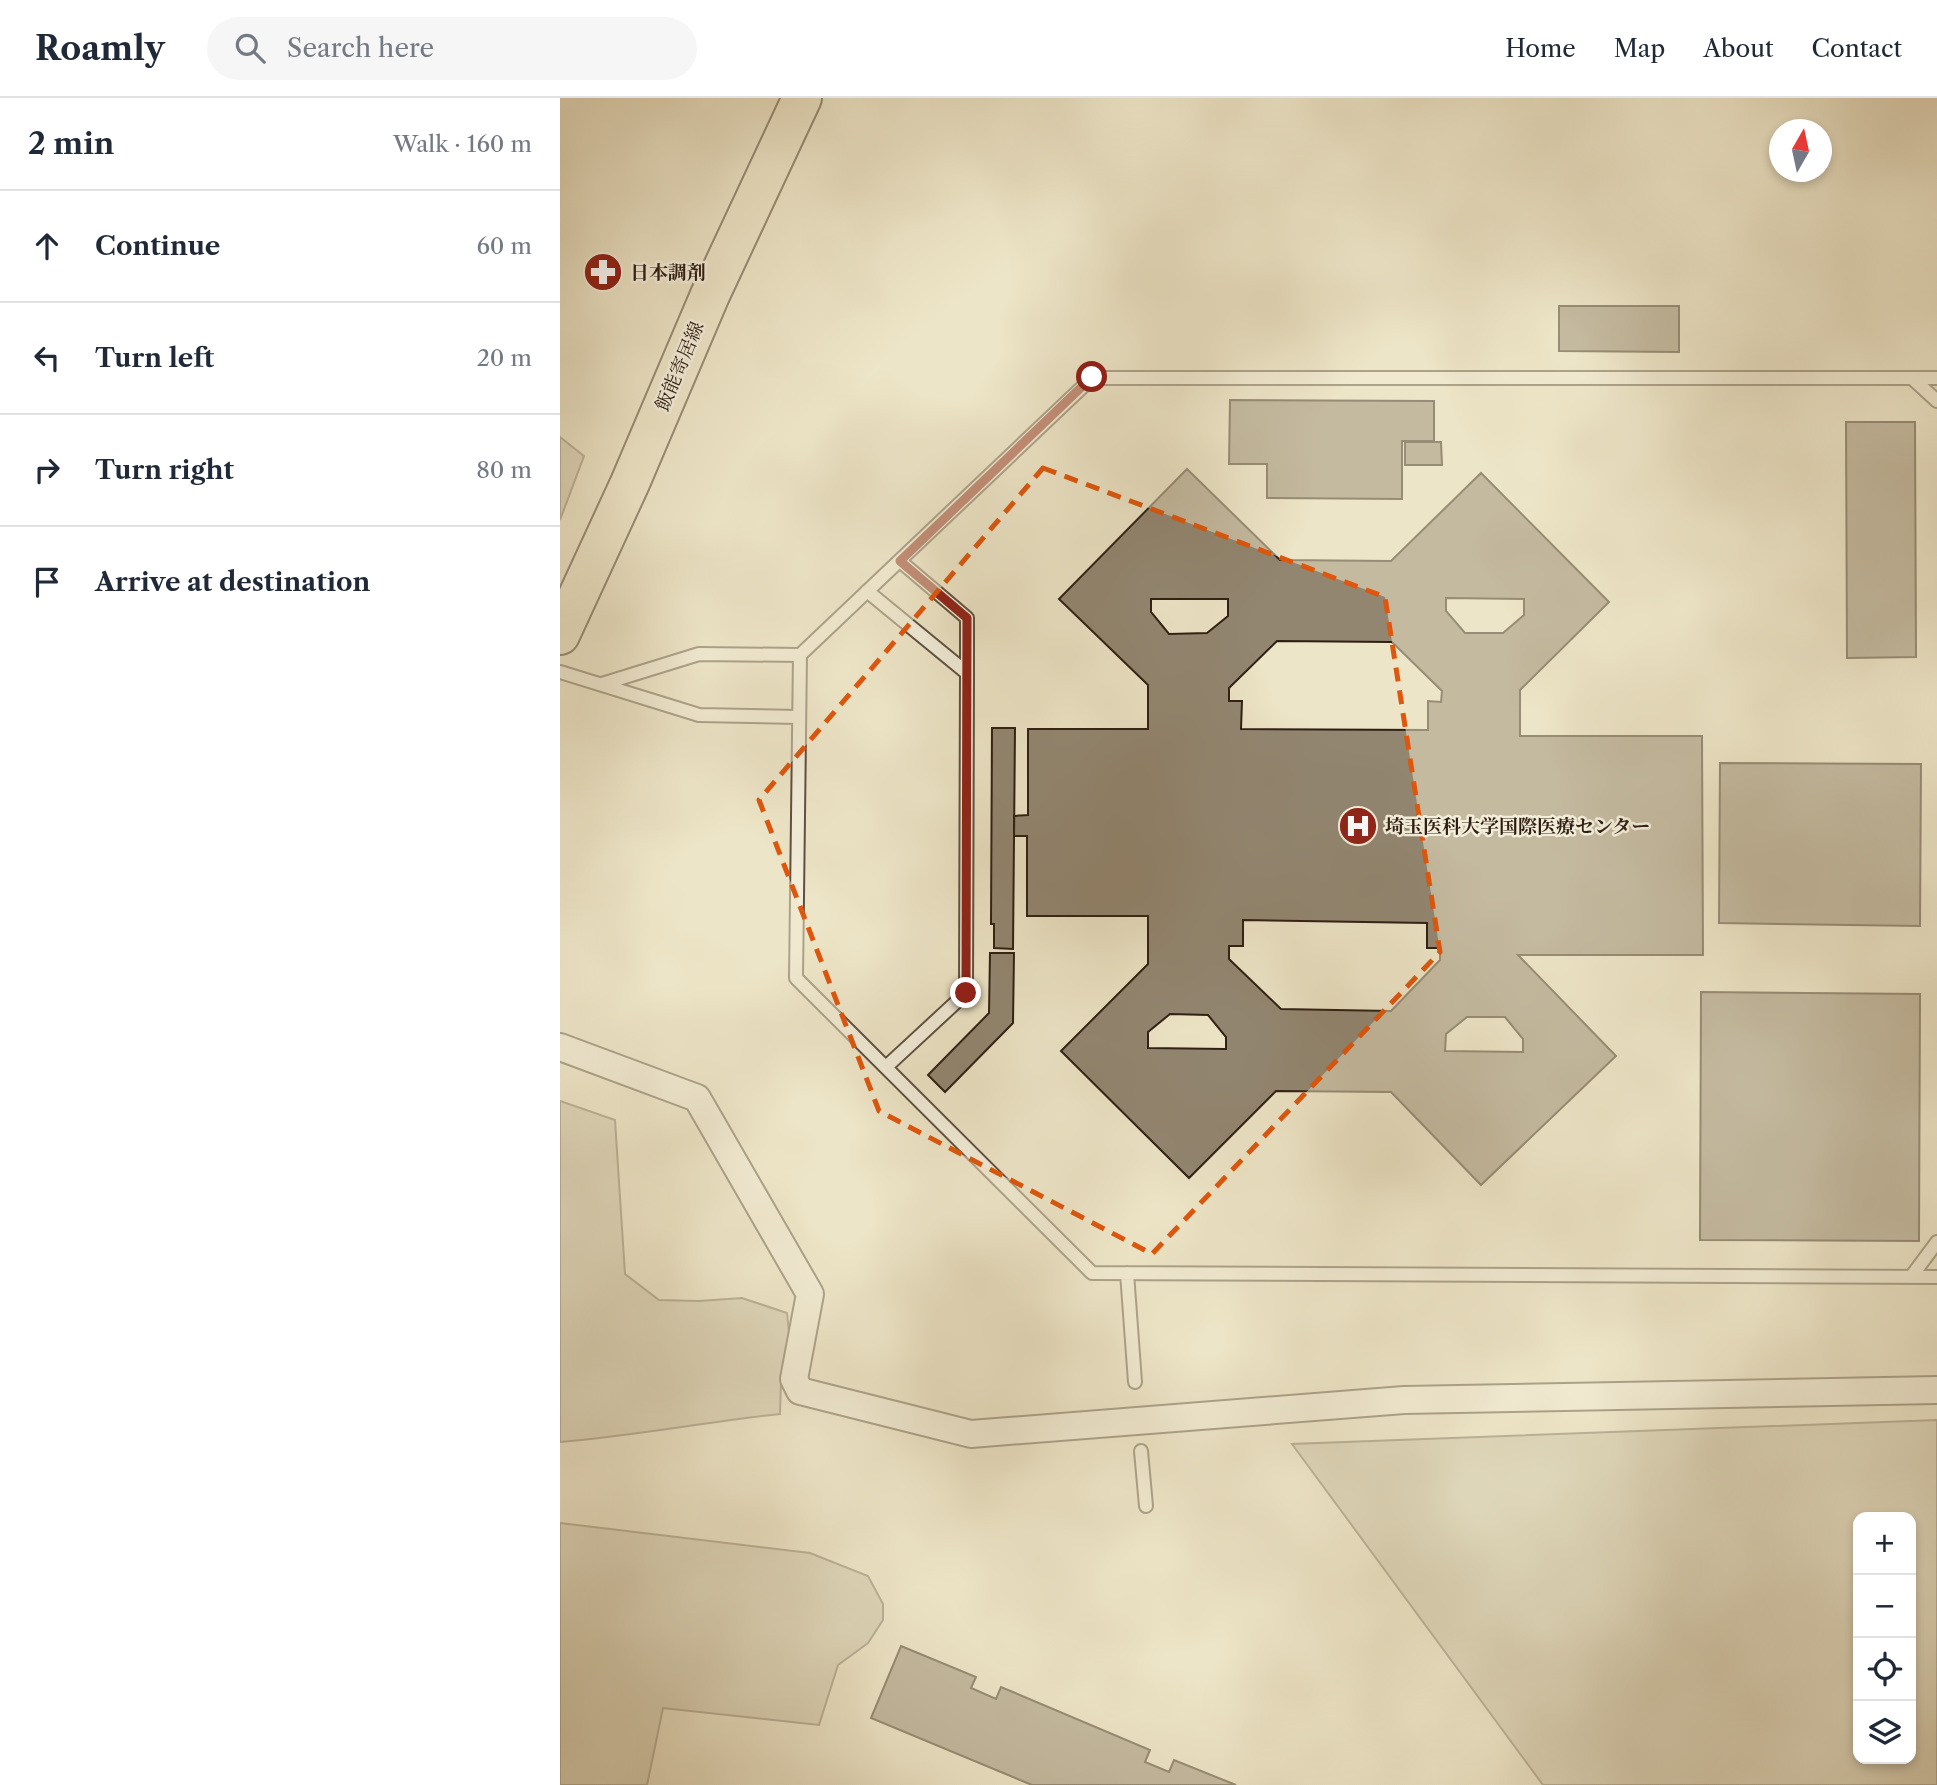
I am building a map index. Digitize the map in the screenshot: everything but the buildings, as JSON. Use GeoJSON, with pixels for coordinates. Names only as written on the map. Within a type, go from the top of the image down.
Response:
{"type":"FeatureCollection","features":[{"type":"Feature","properties":{"kind":"main road","name":"飯能寄居線"},"geometry":{"type":"LineString","coordinates":[[560,635],[630,483],[710,295],[802,98]]}},
{"type":"Feature","properties":{"kind":"street"},"geometry":{"type":"LineString","coordinates":[[560,1047],[697,1098],[810,1294],[794,1379],[800,1391],[971,1434],[1404,1400],[1937,1390]]}},
{"type":"Feature","properties":{"kind":"lane"},"geometry":{"type":"LineString","coordinates":[[601,685],[699,654],[800,655],[1092,377],[1937,378]]}},
{"type":"Feature","properties":{"kind":"lane"},"geometry":{"type":"LineString","coordinates":[[1912,378],[1937,401]]}},
{"type":"Feature","properties":{"kind":"lane"},"geometry":{"type":"LineString","coordinates":[[886,1067],[966,993],[967,618],[900,561]]}},
{"type":"Feature","properties":{"kind":"lane"},"geometry":{"type":"LineString","coordinates":[[867,591],[967,673]]}},
{"type":"Feature","properties":{"kind":"lane"},"geometry":{"type":"LineString","coordinates":[[800,655],[796,978],[1092,1273],[1937,1277]]}},
{"type":"Feature","properties":{"kind":"lane"},"geometry":{"type":"LineString","coordinates":[[560,672],[699,715],[798,717]]}},
{"type":"Feature","properties":{"kind":"lane"},"geometry":{"type":"LineString","coordinates":[[1912,1277],[1937,1242]]}},
{"type":"Feature","properties":{"kind":"lane"},"geometry":{"type":"LineString","coordinates":[[1127,1273],[1135,1382]]}},
{"type":"Feature","properties":{"kind":"lane"},"geometry":{"type":"LineString","coordinates":[[1141,1451],[1146,1506]]}},
{"type":"Feature","properties":{"kind":"highlighted area"},"geometry":{"type":"Polygon","coordinates":[[[1043,468],[1385,597],[1440,952],[1152,1254],[879,1111],[759,800],[1043,468]]]}},
{"type":"Feature","properties":{"kind":"shaded area"},"geometry":{"type":"Polygon","coordinates":[[[560,437],[584,456],[560,520],[560,437]]]}},
{"type":"Feature","properties":{"kind":"shaded area"},"geometry":{"type":"Polygon","coordinates":[[[560,1101],[615,1120],[625,1274],[659,1300],[742,1298],[787,1313],[790,1342],[781,1380],[780,1414],[560,1442],[560,1101]]]}},
{"type":"Feature","properties":{"kind":"shaded area"},"geometry":{"type":"Polygon","coordinates":[[[1937,1420],[1937,1785],[1543,1785],[1292,1444],[1937,1420]]]}},
{"type":"Feature","properties":{"kind":"shaded area"},"geometry":{"type":"Polygon","coordinates":[[[560,1523],[810,1553],[868,1576],[883,1604],[883,1620],[868,1643],[838,1665],[819,1725],[663,1708],[647,1785],[560,1785],[560,1523]]]}},
{"type":"Feature","properties":{"kind":"place","name":"日本調剤"},"geometry":{"type":"Point","coordinates":[603,272]}},
{"type":"Feature","properties":{"kind":"place","name":"埼玉医科大学国際医療センター"},"geometry":{"type":"Point","coordinates":[1358,826]}},
{"type":"Feature","properties":{"kind":"route"},"geometry":{"type":"LineString","coordinates":[[966,993],[967,618],[900,561],[1092,377]]}}]}
